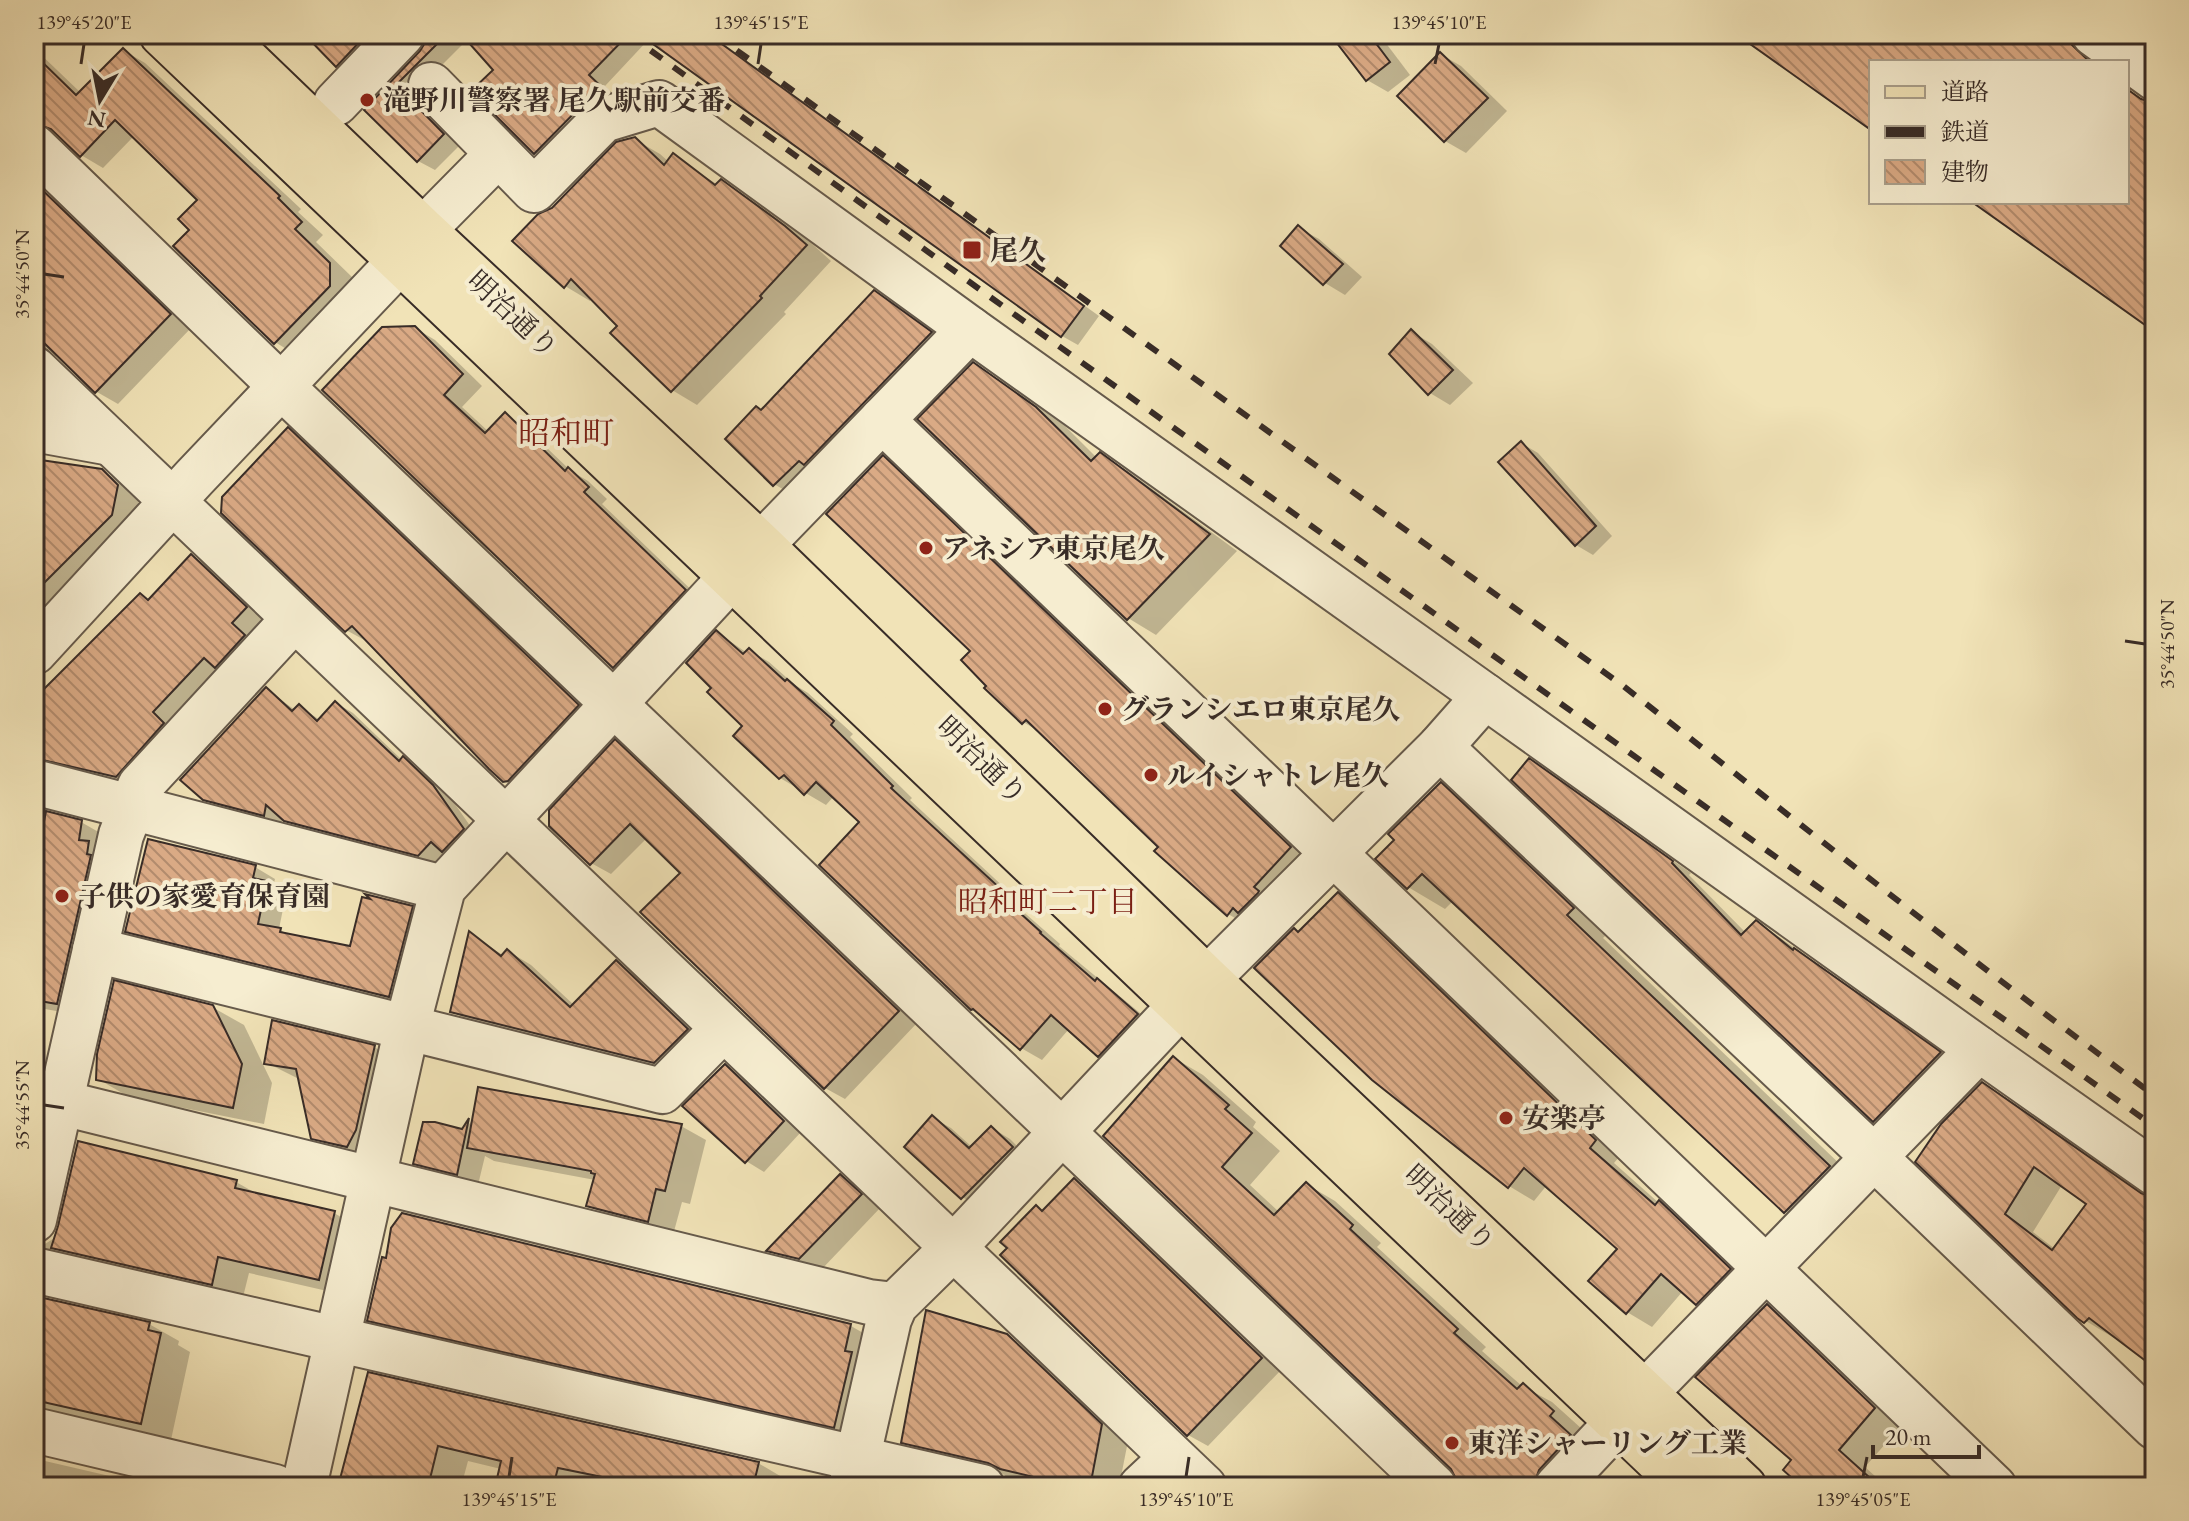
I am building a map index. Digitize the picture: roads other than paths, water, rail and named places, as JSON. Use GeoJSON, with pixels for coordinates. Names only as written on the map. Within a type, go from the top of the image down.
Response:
{"type":"FeatureCollection","features":[{"type":"Feature","properties":{"kind":"main road","name":"明治通り"},"geometry":{"type":"LineString","coordinates":[[162,34],[761,545],[1195,992]]}},
{"type":"Feature","properties":{"kind":"main road","name":"明治通り"},"geometry":{"type":"LineString","coordinates":[[219,34],[411,246],[732,576],[1195,992],[1632,1407],[1744,1487]]}},
{"type":"Feature","properties":{"kind":"main road","name":"明治通り"},"geometry":{"type":"LineString","coordinates":[[1632,1407],[1686,1487]]}},
{"type":"Feature","properties":{"kind":"street"},"geometry":{"type":"LineString","coordinates":[[336,103],[402,34]]}},
{"type":"Feature","properties":{"kind":"street"},"geometry":{"type":"LineString","coordinates":[[2094,34],[2155,78]]}},
{"type":"Feature","properties":{"kind":"street"},"geometry":{"type":"LineString","coordinates":[[431,85],[534,190],[603,120],[659,103],[970,329],[2155,1173]]}},
{"type":"Feature","properties":{"kind":"street"},"geometry":{"type":"LineString","coordinates":[[34,147],[1434,1487]]}},
{"type":"Feature","properties":{"kind":"street"},"geometry":{"type":"LineString","coordinates":[[34,652],[498,154]]}},
{"type":"Feature","properties":{"kind":"street"},"geometry":{"type":"LineString","coordinates":[[304,1487],[407,1027],[443,888],[761,545],[970,329]]}},
{"type":"Feature","properties":{"kind":"street"},"geometry":{"type":"LineString","coordinates":[[34,369],[953,1248],[1156,1472],[1204,1487]]}},
{"type":"Feature","properties":{"kind":"street"},"geometry":{"type":"LineString","coordinates":[[882,420],[1994,1487]]}},
{"type":"Feature","properties":{"kind":"street"},"geometry":{"type":"LineString","coordinates":[[34,429],[111,443]]}},
{"type":"Feature","properties":{"kind":"street"},"geometry":{"type":"LineString","coordinates":[[34,1220],[46,1099],[95,950],[121,835],[140,786],[294,619]]}},
{"type":"Feature","properties":{"kind":"street"},"geometry":{"type":"LineString","coordinates":[[854,1472],[889,1319],[895,1305],[953,1248],[1195,992],[1440,747],[1485,696]]}},
{"type":"Feature","properties":{"kind":"street"},"geometry":{"type":"LineString","coordinates":[[1440,747],[2155,1427]]}},
{"type":"Feature","properties":{"kind":"street"},"geometry":{"type":"LineString","coordinates":[[34,782],[443,888]]}},
{"type":"Feature","properties":{"kind":"street"},"geometry":{"type":"LineString","coordinates":[[95,950],[662,1091],[723,1029]]}},
{"type":"Feature","properties":{"kind":"street"},"geometry":{"type":"LineString","coordinates":[[1557,1487],[1979,1049]]}},
{"type":"Feature","properties":{"kind":"street"},"geometry":{"type":"LineString","coordinates":[[46,1099],[869,1302],[895,1305]]}},
{"type":"Feature","properties":{"kind":"street"},"geometry":{"type":"LineString","coordinates":[[34,1270],[337,1339],[854,1472],[982,1487]]}},
{"type":"Feature","properties":{"kind":"street"},"geometry":{"type":"LineString","coordinates":[[34,1430],[275,1487]]}},
{"type":"Feature","properties":{"kind":"railway"},"geometry":{"type":"LineString","coordinates":[[628,34],[1004,307],[2155,1127]]}},
{"type":"Feature","properties":{"kind":"railway"},"geometry":{"type":"LineString","coordinates":[[714,34],[1622,685],[1993,975],[2155,1096]]}},
{"type":"Feature","properties":{"kind":"place","name":"滝野川警察署 尾久駅前交番"},"geometry":{"type":"Point","coordinates":[367,100]}},
{"type":"Feature","properties":{"kind":"place","name":"尾久"},"geometry":{"type":"Point","coordinates":[972,250]}},
{"type":"Feature","properties":{"kind":"place","name":"アネシア東京尾久"},"geometry":{"type":"Point","coordinates":[926,548]}},
{"type":"Feature","properties":{"kind":"place","name":"グランシエロ東京尾久"},"geometry":{"type":"Point","coordinates":[1105,709]}},
{"type":"Feature","properties":{"kind":"place","name":"ルイシャトレ尾久"},"geometry":{"type":"Point","coordinates":[1151,775]}},
{"type":"Feature","properties":{"kind":"place","name":"子供の家愛育保育園"},"geometry":{"type":"Point","coordinates":[62,896]}},
{"type":"Feature","properties":{"kind":"place","name":"安楽亭"},"geometry":{"type":"Point","coordinates":[1506,1118]}},
{"type":"Feature","properties":{"kind":"place","name":"東洋シャーリング工業"},"geometry":{"type":"Point","coordinates":[1452,1443]}},
{"type":"Feature","properties":{"kind":"district","name":"昭和町"},"geometry":{"type":"Point","coordinates":[566,433]}},
{"type":"Feature","properties":{"kind":"district","name":"昭和町二丁目"},"geometry":{"type":"Point","coordinates":[1048,902]}}]}
